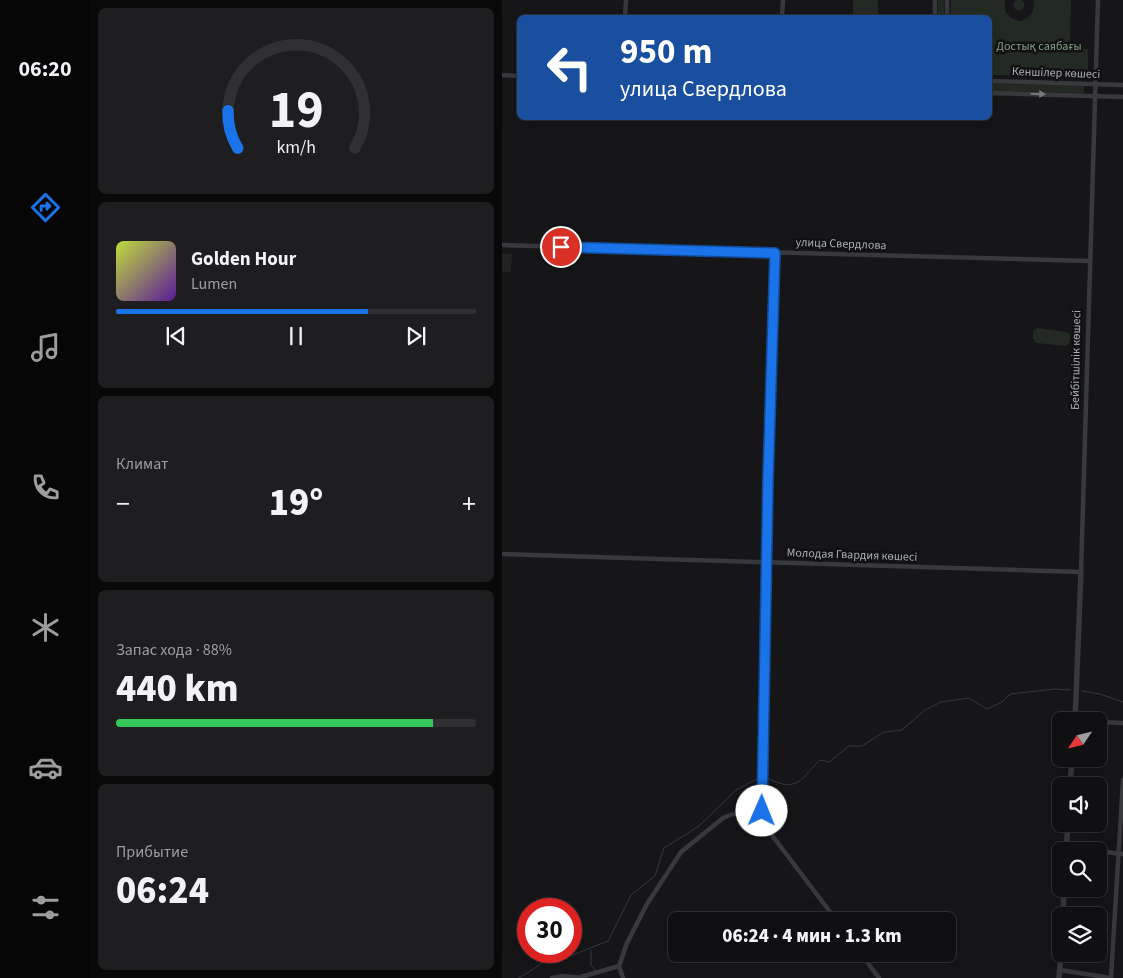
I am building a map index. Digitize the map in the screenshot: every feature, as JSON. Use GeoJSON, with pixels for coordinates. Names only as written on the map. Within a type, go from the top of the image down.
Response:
{"type":"FeatureCollection","features":[{"type":"Feature","properties":{"kind":"street"},"geometry":{"type":"LineString","coordinates":[[625,15],[626,0]]}},
{"type":"Feature","properties":{"kind":"street"},"geometry":{"type":"LineString","coordinates":[[782,15],[783,0]]}},
{"type":"Feature","properties":{"kind":"street"},"geometry":{"type":"LineString","coordinates":[[935,15],[936,0]]}},
{"type":"Feature","properties":{"kind":"street"},"geometry":{"type":"LineString","coordinates":[[947,0],[947,15]]}},
{"type":"Feature","properties":{"kind":"street","name":"Бейбітшілік көшесі"},"geometry":{"type":"LineString","coordinates":[[1075,712],[1098,0]]}},
{"type":"Feature","properties":{"kind":"street"},"geometry":{"type":"LineString","coordinates":[[502,75],[517,76]]}},
{"type":"Feature","properties":{"kind":"street","name":"Кеншілер көшесі"},"geometry":{"type":"LineString","coordinates":[[992,81],[1122,85]]}},
{"type":"Feature","properties":{"kind":"street","name":"Кеншілер көшесі"},"geometry":{"type":"LineString","coordinates":[[992,93],[1122,96]]}},
{"type":"Feature","properties":{"kind":"street","name":"улица Свердлова"},"geometry":{"type":"LineString","coordinates":[[502,246],[1089,261]]}},
{"type":"Feature","properties":{"kind":"street"},"geometry":{"type":"LineString","coordinates":[[775,253],[762,811],[770,832],[830,912]]}},
{"type":"Feature","properties":{"kind":"street","name":"Молодая Гвардия көшесі"},"geometry":{"type":"LineString","coordinates":[[502,554],[1081,572]]}},
{"type":"Feature","properties":{"kind":"street"},"geometry":{"type":"LineString","coordinates":[[1107,722],[1122,723]]}},
{"type":"Feature","properties":{"kind":"street"},"geometry":{"type":"LineString","coordinates":[[1060,970],[1111,978],[1120,853],[1122,780]]}},
{"type":"Feature","properties":{"kind":"street"},"geometry":{"type":"LineString","coordinates":[[623,978],[620,966],[627,942],[647,904],[681,852],[722,818],[733,814],[762,811]]}},
{"type":"Feature","properties":{"kind":"street"},"geometry":{"type":"LineString","coordinates":[[1107,852],[1120,853]]}},
{"type":"Feature","properties":{"kind":"street"},"geometry":{"type":"LineString","coordinates":[[867,962],[878,978]]}},
{"type":"Feature","properties":{"kind":"street"},"geometry":{"type":"LineString","coordinates":[[1060,962],[1060,978]]}},
{"type":"Feature","properties":{"kind":"street"},"geometry":{"type":"LineString","coordinates":[[552,978],[562,976],[582,978],[620,966]]}},
{"type":"Feature","properties":{"kind":"shaded area"},"geometry":{"type":"Polygon","coordinates":[[[502,254],[512,254],[511,272],[502,272],[502,254]]]}},
{"type":"Feature","properties":{"kind":"green space"},"geometry":{"type":"Polygon","coordinates":[[[853,0],[878,0],[878,15],[853,15],[853,0]]]}},
{"type":"Feature","properties":{"kind":"green space"},"geometry":{"type":"Polygon","coordinates":[[[938,0],[944,0],[944,15],[938,15],[938,0]]]}},
{"type":"Feature","properties":{"kind":"green space","name":"Достық саябағы"},"geometry":{"type":"Polygon","coordinates":[[[951,0],[1005,0],[1005,8],[1009,17],[1020,21],[1027,18],[1033,11],[1033,0],[1071,0],[1070,48],[1088,49],[1088,78],[992,75],[992,15],[950,15],[951,0]]]}},
{"type":"Feature","properties":{"kind":"green space"},"geometry":{"type":"Polygon","coordinates":[[[1017,0],[1021,0],[1024,5],[1023,9],[1017,10],[1014,7],[1014,3],[1017,0]]]}},
{"type":"Feature","properties":{"kind":"green space"},"geometry":{"type":"Polygon","coordinates":[[[992,84],[1084,86],[1084,93],[992,91],[992,84]]]}},
{"type":"Feature","properties":{"kind":"green space"},"geometry":{"type":"Polygon","coordinates":[[[1037,328],[1067,332],[1070,335],[1070,342],[1066,346],[1036,343],[1033,339],[1033,331],[1037,328]]]}},
{"type":"Feature","properties":{"kind":"waterway"},"geometry":{"type":"LineString","coordinates":[[769,779],[786,785],[798,782],[820,760],[829,762],[849,746],[862,746],[884,732],[902,730],[925,710],[941,702],[969,698],[987,709],[1002,702],[1010,694],[1055,689],[1070,690]]}},
{"type":"Feature","properties":{"kind":"waterway"},"geometry":{"type":"LineString","coordinates":[[1082,691],[1100,694],[1123,702]]}},
{"type":"Feature","properties":{"kind":"waterway"},"geometry":{"type":"LineString","coordinates":[[518,978],[557,952],[570,956],[608,941],[631,895],[655,876],[664,848],[699,826],[736,790],[757,779]]}},
{"type":"Feature","properties":{"kind":"waterway"},"geometry":{"type":"LineString","coordinates":[[591,950],[591,965],[596,971]]}},
{"type":"Feature","properties":{"kind":"route"},"geometry":{"type":"LineString","coordinates":[[561,247],[775,253],[768,481],[762,811]]}}]}
